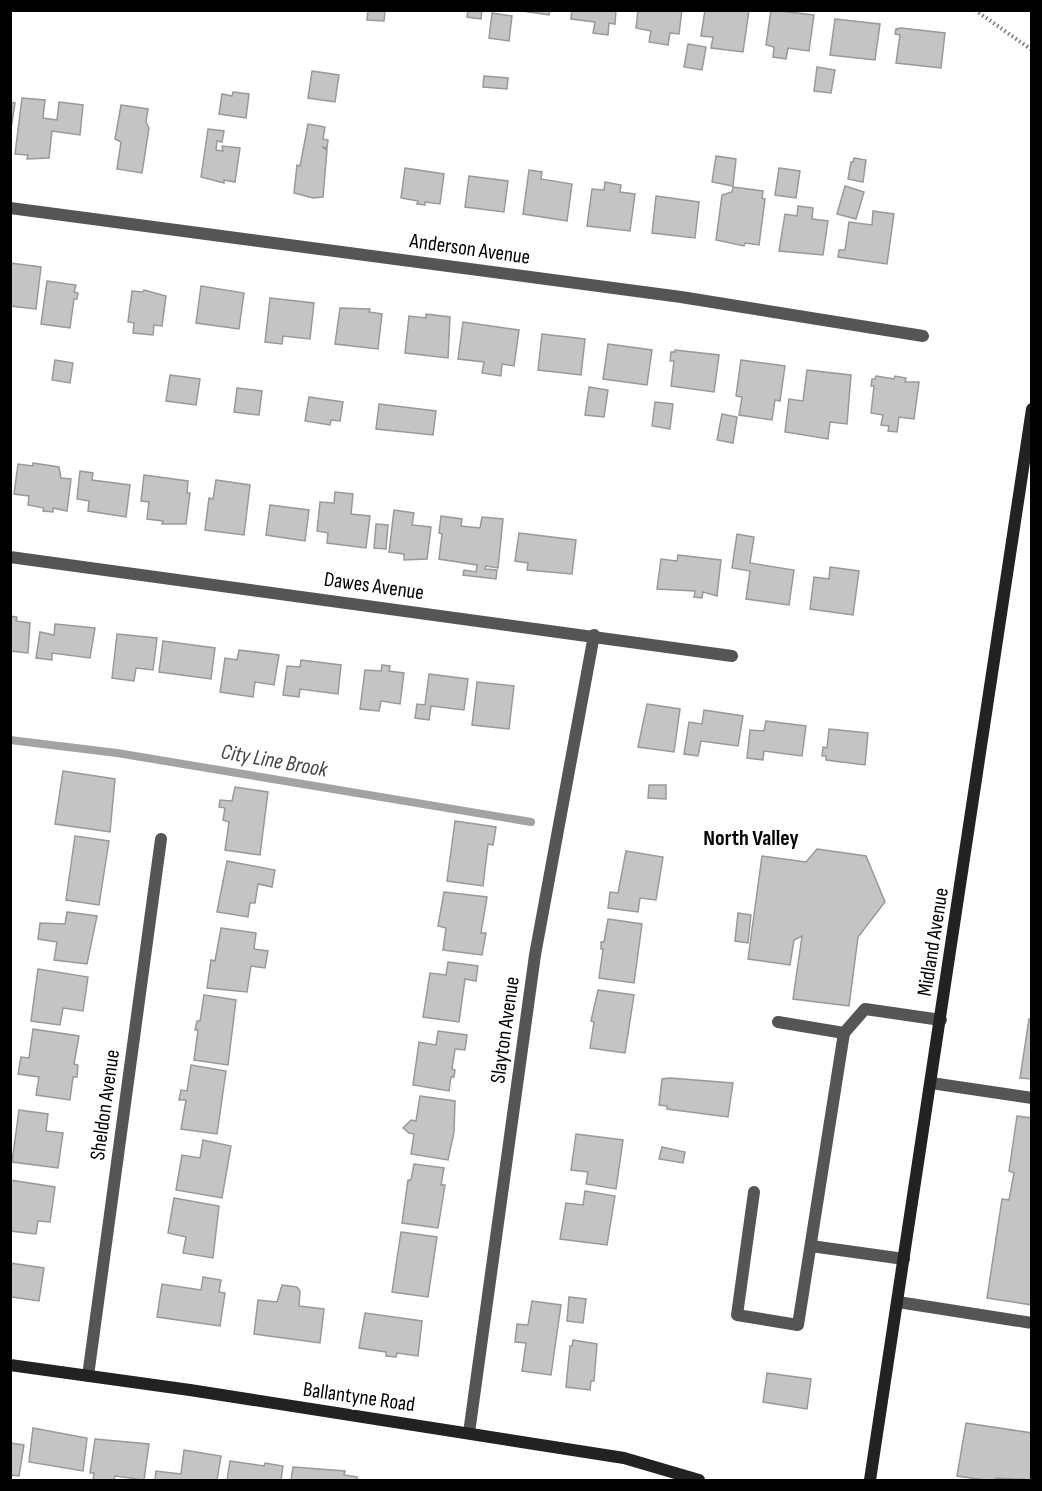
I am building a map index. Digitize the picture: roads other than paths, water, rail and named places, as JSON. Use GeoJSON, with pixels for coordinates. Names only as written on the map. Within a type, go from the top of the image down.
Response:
{"type":"FeatureCollection","features":[{"type":"Feature","properties":{"kind":"street","name":"Anderson Avenue"},"geometry":{"type":"LineString","coordinates":[[10,208],[681,297],[923,336]]}},
{"type":"Feature","properties":{"kind":"street","name":"Midland Avenue"},"geometry":{"type":"LineString","coordinates":[[870,1480],[1032,410]]}},
{"type":"Feature","properties":{"kind":"street","name":"Dawes Avenue"},"geometry":{"type":"LineString","coordinates":[[10,557],[594,635],[732,656]]}},
{"type":"Feature","properties":{"kind":"street","name":"Slayton Avenue"},"geometry":{"type":"LineString","coordinates":[[469,1433],[535,955],[594,635]]}},
{"type":"Feature","properties":{"kind":"street","name":"Sheldon Avenue"},"geometry":{"type":"LineString","coordinates":[[88,1376],[161,839]]}},
{"type":"Feature","properties":{"kind":"street"},"geometry":{"type":"LineString","coordinates":[[754,1192],[737,1314],[798,1325],[844,1034],[865,1009],[941,1020]]}},
{"type":"Feature","properties":{"kind":"street"},"geometry":{"type":"LineString","coordinates":[[778,1022],[844,1034]]}},
{"type":"Feature","properties":{"kind":"street"},"geometry":{"type":"LineString","coordinates":[[931,1083],[1032,1098]]}},
{"type":"Feature","properties":{"kind":"street"},"geometry":{"type":"LineString","coordinates":[[811,1246],[904,1259]]}},
{"type":"Feature","properties":{"kind":"street"},"geometry":{"type":"LineString","coordinates":[[898,1302],[1032,1323]]}},
{"type":"Feature","properties":{"kind":"street","name":"Ballantyne Road"},"geometry":{"type":"LineString","coordinates":[[10,1365],[624,1458],[699,1480]]}},
{"type":"Feature","properties":{"kind":"waterway","name":"City Line Brook"},"geometry":{"type":"LineString","coordinates":[[10,740],[117,753],[531,822]]}},
{"type":"Feature","properties":{"kind":"district","name":"North Valley"},"geometry":{"type":"Point","coordinates":[751,838]}}]}
